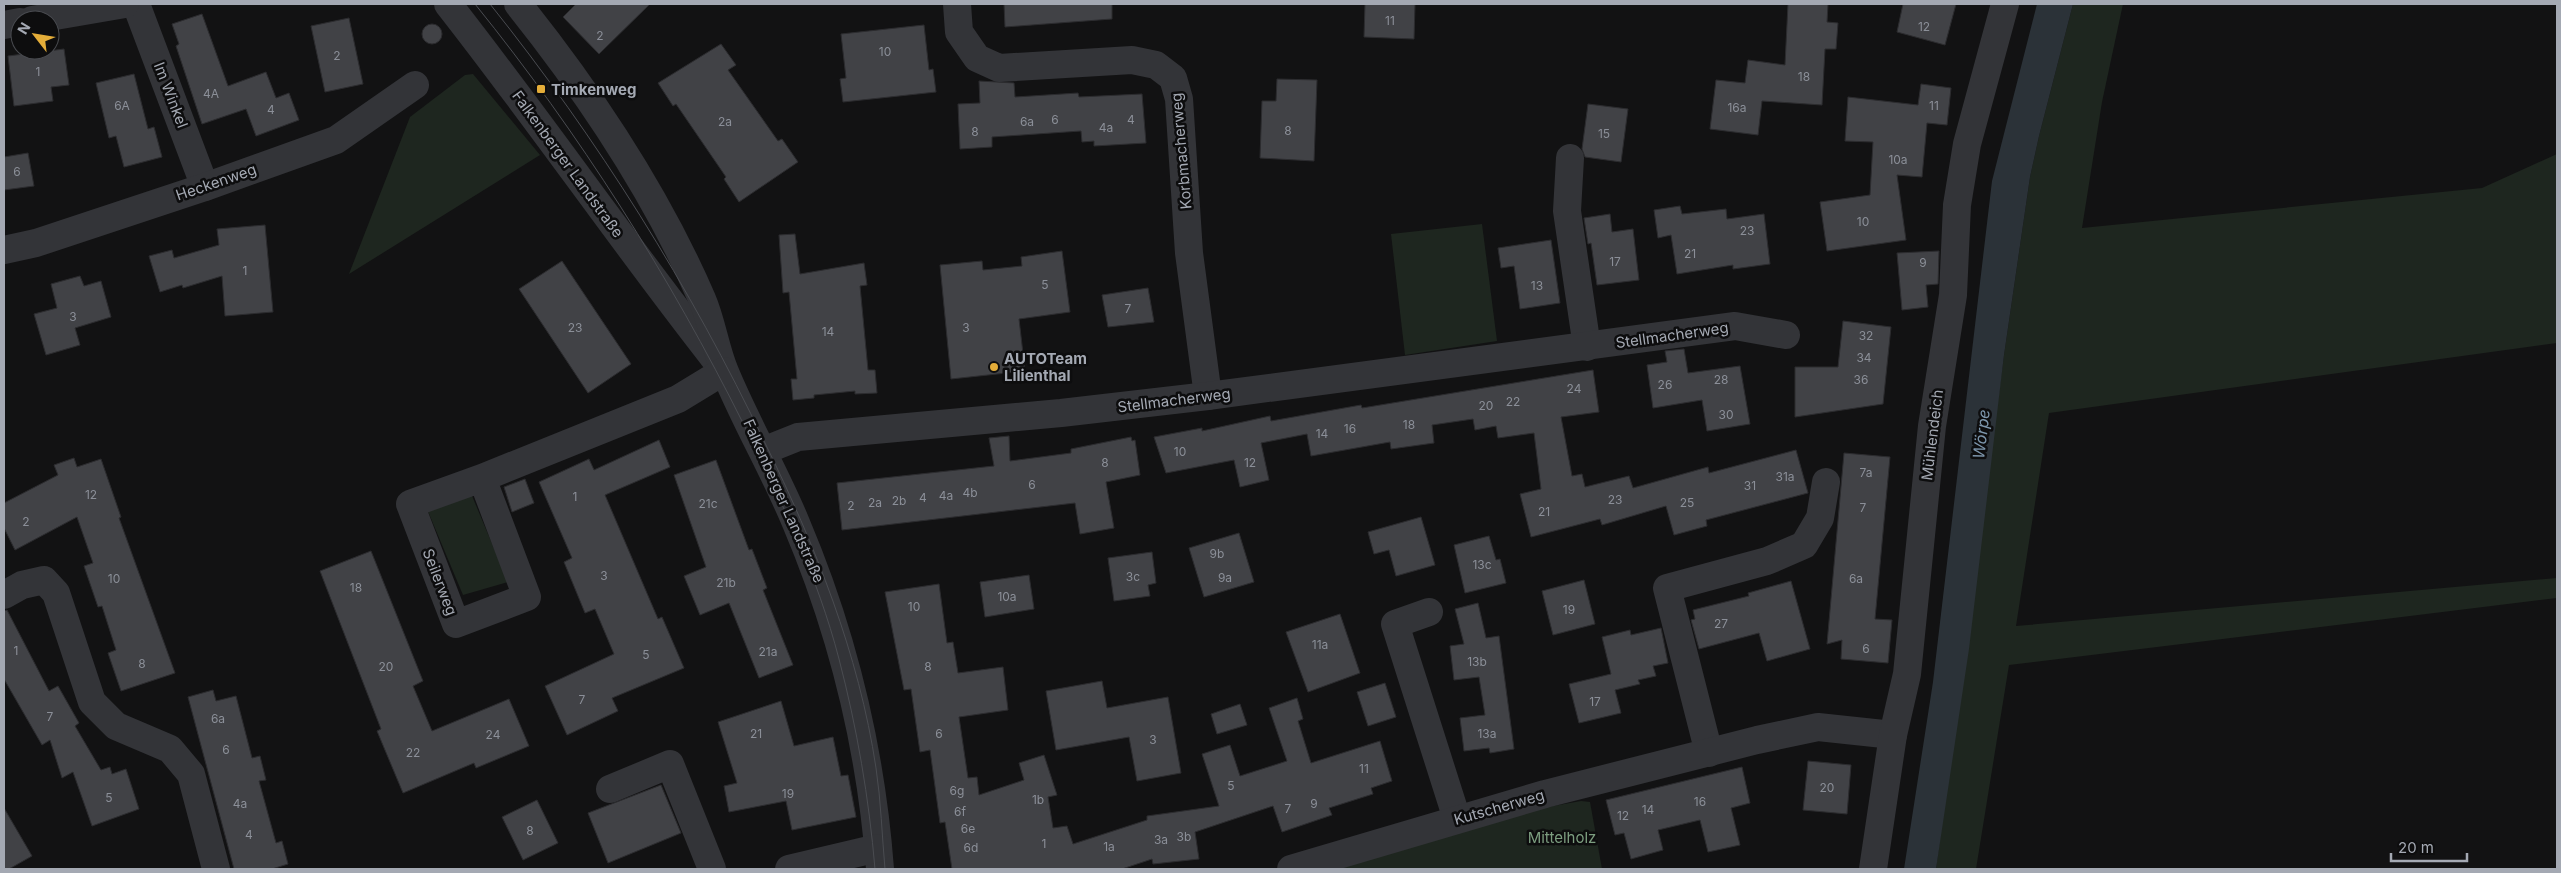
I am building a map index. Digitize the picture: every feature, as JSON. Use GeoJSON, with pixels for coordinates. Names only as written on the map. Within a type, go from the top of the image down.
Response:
{"type":"FeatureCollection","features":[{"type":"Feature","properties":{"kind":"street"},"geometry":{"type":"LineString","coordinates":[[60,15],[125,4]]}},
{"type":"Feature","properties":{"kind":"street","name":"Im Winkel"},"geometry":{"type":"LineString","coordinates":[[136,4],[205,187]]}},
{"type":"Feature","properties":{"kind":"street","name":"Falkenberger Landstraße"},"geometry":{"type":"LineString","coordinates":[[448,4],[559,150],[646,272],[724,371]]}},
{"type":"Feature","properties":{"kind":"street","name":"Korbmacherweg"},"geometry":{"type":"LineString","coordinates":[[957,4],[959,32],[976,58],[1000,68],[1044,63],[1132,60],[1156,65],[1173,78],[1180,99],[1189,253],[1208,396]]}},
{"type":"Feature","properties":{"kind":"street","name":"Mühlendeich"},"geometry":{"type":"LineString","coordinates":[[1873,869],[1894,735],[1907,674],[1932,426],[1953,295],[1957,205],[1968,144],[2005,4]]}},
{"type":"Feature","properties":{"kind":"street","name":"Falkenberger Landstraße"},"geometry":{"type":"LineString","coordinates":[[522,5],[613,138],[666,227],[703,301],[724,371],[763,450],[805,544],[840,644],[863,738],[879,859]]}},
{"type":"Feature","properties":{"kind":"street","name":"Heckenweg"},"geometry":{"type":"LineString","coordinates":[[4,250],[36,243],[205,187],[336,140],[415,85]]}},
{"type":"Feature","properties":{"kind":"street"},"geometry":{"type":"LineString","coordinates":[[1570,158],[1567,211],[1587,347]]}},
{"type":"Feature","properties":{"kind":"street","name":"Stellmacherweg"},"geometry":{"type":"LineString","coordinates":[[763,450],[798,437],[1061,413],[1208,396],[1734,326],[1786,335]]}},
{"type":"Feature","properties":{"kind":"street","name":"Seilerweg"},"geometry":{"type":"LineString","coordinates":[[482,478],[527,597],[456,624],[410,504],[482,478],[678,398],[724,371]]}},
{"type":"Feature","properties":{"kind":"street"},"geometry":{"type":"LineString","coordinates":[[1709,753],[1667,588],[1767,561],[1804,545],[1820,518],[1826,482]]}},
{"type":"Feature","properties":{"kind":"street"},"geometry":{"type":"LineString","coordinates":[[4,595],[22,585],[44,580],[56,593],[92,702],[116,726],[170,749],[191,774],[216,869]]}},
{"type":"Feature","properties":{"kind":"street"},"geometry":{"type":"LineString","coordinates":[[1429,612],[1395,624],[1457,819]]}},
{"type":"Feature","properties":{"kind":"street","name":"Kutscherweg"},"geometry":{"type":"LineString","coordinates":[[1291,869],[1545,794],[1818,727],[1894,735]]}},
{"type":"Feature","properties":{"kind":"street"},"geometry":{"type":"LineString","coordinates":[[610,789],[670,764],[712,869]]}},
{"type":"Feature","properties":{"kind":"street"},"geometry":{"type":"LineString","coordinates":[[789,869],[879,859]]}},
{"type":"Feature","properties":{"kind":"green space"},"geometry":{"type":"Polygon","coordinates":[[[2073,4],[2123,4],[2102,102],[2082,228],[2482,188],[2557,154],[2557,343],[2049,413],[2016,626],[2557,578],[2557,598],[2009,665],[1976,869],[1936,869],[2004,355],[2030,177],[2073,4]]]}},
{"type":"Feature","properties":{"kind":"green space"},"geometry":{"type":"Polygon","coordinates":[[[473,74],[540,155],[349,274],[410,117],[465,75],[473,74]]]}},
{"type":"Feature","properties":{"kind":"green space"},"geometry":{"type":"Polygon","coordinates":[[[1482,224],[1497,341],[1405,355],[1391,234],[1482,224]]]}},
{"type":"Feature","properties":{"kind":"green space"},"geometry":{"type":"Polygon","coordinates":[[[470,491],[508,582],[463,595],[427,509],[470,491]]]}},
{"type":"Feature","properties":{"kind":"green space","name":"Mittelholz"},"geometry":{"type":"Polygon","coordinates":[[[1581,801],[1590,802],[1602,869],[1338,869],[1531,810],[1581,801]]]}},
{"type":"Feature","properties":{"kind":"water","name":"Wörpe"},"geometry":{"type":"Polygon","coordinates":[[[2037,4],[2073,4],[2030,177],[2004,355],[1969,649],[1936,869],[1904,869],[1933,682],[1992,181],[2037,4]]]}},
{"type":"Feature","properties":{"kind":"building"},"geometry":{"type":"Polygon","coordinates":[[[576,4],[650,4],[599,54],[563,17],[576,4]]]}},
{"type":"Feature","properties":{"kind":"building"},"geometry":{"type":"Polygon","coordinates":[[[1004,4],[1112,4],[1112,19],[1005,27],[1004,4]]]}},
{"type":"Feature","properties":{"kind":"building"},"geometry":{"type":"Polygon","coordinates":[[[1365,4],[1415,4],[1414,39],[1364,37],[1365,4]]]}},
{"type":"Feature","properties":{"kind":"building"},"geometry":{"type":"Polygon","coordinates":[[[1788,4],[1828,4],[1827,22],[1838,23],[1836,49],[1825,49],[1822,105],[1762,101],[1758,135],[1710,129],[1716,80],[1745,83],[1748,60],[1785,65],[1788,4]]]}},
{"type":"Feature","properties":{"kind":"building"},"geometry":{"type":"Polygon","coordinates":[[[1903,4],[1956,4],[1945,45],[1897,32],[1903,4]]]}},
{"type":"Feature","properties":{"kind":"building"},"geometry":{"type":"Polygon","coordinates":[[[202,14],[228,86],[266,72],[276,98],[289,93],[299,120],[256,136],[246,109],[202,124],[176,46],[179,44],[172,24],[202,14]]]}},
{"type":"Feature","properties":{"kind":"building"},"geometry":{"type":"Polygon","coordinates":[[[349,18],[363,84],[325,92],[311,26],[349,18]]]}},
{"type":"Feature","properties":{"kind":"building"},"geometry":{"type":"Polygon","coordinates":[[[428,24],[436,24],[442,30],[442,38],[436,44],[428,44],[422,38],[422,30],[428,24]]]}},
{"type":"Feature","properties":{"kind":"building"},"geometry":{"type":"Polygon","coordinates":[[[924,25],[929,70],[933,69],[936,92],[843,102],[840,79],[846,78],[841,34],[924,25]]]}},
{"type":"Feature","properties":{"kind":"building"},"geometry":{"type":"Polygon","coordinates":[[[721,44],[736,65],[728,70],[778,141],[782,139],[798,162],[739,202],[724,179],[726,177],[676,104],[673,106],[658,83],[721,44]]]}},
{"type":"Feature","properties":{"kind":"building"},"geometry":{"type":"Polygon","coordinates":[[[64,49],[69,85],[51,87],[53,101],[14,106],[8,56],[10,56],[10,60],[60,60],[60,50],[64,49]]]}},
{"type":"Feature","properties":{"kind":"building"},"geometry":{"type":"Polygon","coordinates":[[[134,74],[148,129],[154,127],[162,157],[124,167],[116,136],[109,138],[96,83],[134,74]]]}},
{"type":"Feature","properties":{"kind":"building"},"geometry":{"type":"Polygon","coordinates":[[[1277,79],[1317,80],[1314,161],[1260,158],[1262,101],[1276,101],[1277,79]]]}},
{"type":"Feature","properties":{"kind":"building"},"geometry":{"type":"Polygon","coordinates":[[[979,81],[1014,83],[1015,97],[1078,93],[1079,97],[1142,94],[1146,143],[1094,146],[1094,141],[1082,142],[1081,131],[992,137],[992,147],[960,149],[958,104],[980,103],[979,81]]]}},
{"type":"Feature","properties":{"kind":"building"},"geometry":{"type":"Polygon","coordinates":[[[1921,84],[1951,88],[1947,125],[1927,123],[1922,177],[1897,175],[1906,240],[1827,251],[1820,202],[1870,195],[1873,142],[1845,141],[1848,97],[1918,105],[1921,84]]]}},
{"type":"Feature","properties":{"kind":"building"},"geometry":{"type":"Polygon","coordinates":[[[1588,104],[1628,109],[1621,162],[1585,157],[1582,149],[1588,104]]]}},
{"type":"Feature","properties":{"kind":"building"},"geometry":{"type":"Polygon","coordinates":[[[28,153],[34,186],[4,190],[4,157],[28,153]]]}},
{"type":"Feature","properties":{"kind":"building"},"geometry":{"type":"Polygon","coordinates":[[[1680,206],[1682,214],[1726,209],[1727,219],[1764,214],[1770,264],[1733,269],[1733,265],[1677,274],[1671,235],[1658,238],[1654,210],[1680,206]]]}},
{"type":"Feature","properties":{"kind":"building"},"geometry":{"type":"Polygon","coordinates":[[[1610,214],[1612,232],[1633,229],[1639,280],[1597,285],[1591,243],[1588,244],[1584,218],[1610,214]]]}},
{"type":"Feature","properties":{"kind":"building"},"geometry":{"type":"Polygon","coordinates":[[[265,225],[273,312],[225,316],[222,276],[183,288],[182,285],[160,292],[149,256],[172,250],[174,258],[219,245],[217,229],[265,225]]]}},
{"type":"Feature","properties":{"kind":"building"},"geometry":{"type":"Polygon","coordinates":[[[795,234],[800,274],[864,263],[867,285],[860,286],[868,370],[875,370],[877,393],[855,394],[855,391],[814,395],[814,398],[793,400],[791,379],[797,379],[789,292],[783,293],[779,235],[795,234]]]}},
{"type":"Feature","properties":{"kind":"building"},"geometry":{"type":"Polygon","coordinates":[[[1551,240],[1560,303],[1520,309],[1514,266],[1501,268],[1498,248],[1551,240]]]}},
{"type":"Feature","properties":{"kind":"building"},"geometry":{"type":"Polygon","coordinates":[[[1062,251],[1070,312],[1019,319],[1025,371],[951,379],[940,265],[982,261],[983,270],[1022,266],[1021,257],[1062,251]]]}},
{"type":"Feature","properties":{"kind":"building"},"geometry":{"type":"Polygon","coordinates":[[[1939,251],[1938,284],[1926,285],[1928,307],[1902,310],[1897,253],[1939,251]]]}},
{"type":"Feature","properties":{"kind":"building"},"geometry":{"type":"Polygon","coordinates":[[[562,261],[631,364],[588,393],[519,289],[562,261]]]}},
{"type":"Feature","properties":{"kind":"building"},"geometry":{"type":"Polygon","coordinates":[[[80,276],[84,286],[101,281],[111,317],[75,328],[80,345],[46,355],[34,314],[57,308],[51,284],[80,276]]]}},
{"type":"Feature","properties":{"kind":"building"},"geometry":{"type":"Polygon","coordinates":[[[1148,288],[1154,322],[1108,327],[1102,295],[1148,288]]]}},
{"type":"Feature","properties":{"kind":"building"},"geometry":{"type":"Polygon","coordinates":[[[1843,321],[1891,327],[1883,404],[1795,417],[1795,367],[1838,367],[1843,321]]]}},
{"type":"Feature","properties":{"kind":"building"},"geometry":{"type":"Polygon","coordinates":[[[1684,349],[1688,373],[1740,366],[1750,424],[1707,431],[1702,400],[1653,408],[1647,365],[1667,362],[1665,351],[1684,349]]]}},
{"type":"Feature","properties":{"kind":"building"},"geometry":{"type":"Polygon","coordinates":[[[1593,370],[1599,412],[1561,417],[1572,476],[1582,474],[1585,487],[1629,476],[1633,488],[1708,467],[1709,473],[1796,450],[1808,493],[1706,520],[1707,526],[1674,535],[1666,506],[1602,525],[1600,519],[1531,537],[1520,494],[1541,489],[1534,433],[1498,438],[1496,426],[1475,430],[1473,419],[1432,425],[1434,443],[1391,449],[1390,442],[1311,456],[1307,434],[1261,443],[1269,480],[1240,487],[1234,460],[1166,473],[1154,437],[1202,428],[1202,431],[1270,416],[1271,421],[1361,405],[1362,408],[1593,370]]]}},
{"type":"Feature","properties":{"kind":"building"},"geometry":{"type":"Polygon","coordinates":[[[1009,436],[1010,461],[1071,453],[1071,449],[1131,437],[1132,441],[1135,440],[1140,475],[1106,482],[1114,528],[1080,534],[1075,503],[842,530],[837,483],[994,466],[989,438],[1009,436]]]}},
{"type":"Feature","properties":{"kind":"building"},"geometry":{"type":"Polygon","coordinates":[[[659,440],[670,467],[605,495],[658,619],[662,617],[684,668],[612,698],[618,711],[567,735],[545,686],[614,654],[595,609],[585,613],[564,562],[572,558],[539,482],[589,459],[594,470],[659,440]]]}},
{"type":"Feature","properties":{"kind":"building"},"geometry":{"type":"Polygon","coordinates":[[[1844,453],[1890,457],[1875,619],[1892,620],[1888,663],[1841,659],[1842,640],[1827,644],[1844,453]]]}},
{"type":"Feature","properties":{"kind":"building"},"geometry":{"type":"Polygon","coordinates":[[[74,458],[77,467],[101,459],[121,517],[119,518],[175,673],[121,691],[108,653],[116,650],[102,606],[98,607],[84,566],[93,563],[77,517],[15,550],[4,528],[4,503],[58,475],[54,465],[74,458]]]}},
{"type":"Feature","properties":{"kind":"building"},"geometry":{"type":"Polygon","coordinates":[[[716,460],[749,550],[752,549],[767,588],[763,590],[793,665],[759,678],[729,603],[700,615],[684,576],[706,567],[674,475],[716,460]]]}},
{"type":"Feature","properties":{"kind":"building"},"geometry":{"type":"Polygon","coordinates":[[[525,479],[534,503],[512,512],[504,487],[525,479]]]}},
{"type":"Feature","properties":{"kind":"building"},"geometry":{"type":"Polygon","coordinates":[[[1421,517],[1435,565],[1396,576],[1389,550],[1374,554],[1368,532],[1421,517]]]}},
{"type":"Feature","properties":{"kind":"building"},"geometry":{"type":"Polygon","coordinates":[[[1239,533],[1254,582],[1204,597],[1189,548],[1239,533]]]}},
{"type":"Feature","properties":{"kind":"building"},"geometry":{"type":"Polygon","coordinates":[[[1489,536],[1496,560],[1500,559],[1506,583],[1465,593],[1454,545],[1489,536]]]}},
{"type":"Feature","properties":{"kind":"building"},"geometry":{"type":"Polygon","coordinates":[[[371,551],[423,681],[413,686],[432,731],[509,699],[529,746],[476,768],[474,763],[403,793],[377,731],[381,729],[320,571],[371,551]]]}},
{"type":"Feature","properties":{"kind":"building"},"geometry":{"type":"Polygon","coordinates":[[[1152,552],[1156,583],[1148,585],[1150,596],[1114,601],[1108,558],[1152,552]]]}},
{"type":"Feature","properties":{"kind":"building"},"geometry":{"type":"Polygon","coordinates":[[[1029,575],[1034,609],[985,617],[980,582],[1029,575]]]}},
{"type":"Feature","properties":{"kind":"building"},"geometry":{"type":"Polygon","coordinates":[[[1584,580],[1595,624],[1553,635],[1542,591],[1584,580]]]}},
{"type":"Feature","properties":{"kind":"building"},"geometry":{"type":"Polygon","coordinates":[[[1791,581],[1810,649],[1767,661],[1759,633],[1699,649],[1691,620],[1695,619],[1693,610],[1749,596],[1748,593],[1791,581]]]}},
{"type":"Feature","properties":{"kind":"building"},"geometry":{"type":"Polygon","coordinates":[[[939,584],[947,643],[953,642],[958,673],[1003,667],[1008,710],[959,717],[968,778],[977,777],[979,795],[1024,780],[1019,763],[1044,755],[1057,795],[1048,797],[1053,828],[1067,826],[1073,844],[1147,820],[1147,816],[1219,806],[1202,754],[1230,745],[1240,776],[1287,761],[1269,708],[1297,698],[1303,719],[1298,721],[1311,763],[1380,741],[1392,781],[1371,788],[1373,794],[1329,808],[1332,815],[1282,832],[1273,806],[1195,832],[1199,859],[1153,864],[1152,859],[1122,869],[952,869],[945,822],[940,823],[930,750],[920,752],[911,689],[904,690],[885,592],[939,584]]]}},
{"type":"Feature","properties":{"kind":"building"},"geometry":{"type":"Polygon","coordinates":[[[1478,603],[1486,638],[1499,636],[1514,749],[1490,753],[1489,748],[1464,751],[1460,718],[1485,715],[1479,677],[1454,680],[1450,646],[1464,644],[1455,609],[1478,603]]]}},
{"type":"Feature","properties":{"kind":"building"},"geometry":{"type":"Polygon","coordinates":[[[7,610],[49,691],[58,686],[79,723],[75,726],[101,770],[110,767],[112,774],[126,769],[139,809],[92,826],[73,772],[62,778],[50,740],[42,745],[4,679],[4,611],[7,610]]]}},
{"type":"Feature","properties":{"kind":"building"},"geometry":{"type":"Polygon","coordinates":[[[1340,614],[1360,673],[1308,692],[1286,632],[1340,614]]]}},
{"type":"Feature","properties":{"kind":"building"},"geometry":{"type":"Polygon","coordinates":[[[1661,628],[1668,663],[1653,666],[1656,676],[1638,680],[1640,684],[1615,690],[1621,713],[1579,723],[1569,684],[1611,674],[1602,637],[1630,630],[1631,635],[1661,628]]]}},
{"type":"Feature","properties":{"kind":"building"},"geometry":{"type":"Polygon","coordinates":[[[1102,681],[1107,708],[1168,697],[1181,773],[1137,781],[1129,737],[1056,750],[1046,691],[1102,681]]]}},
{"type":"Feature","properties":{"kind":"building"},"geometry":{"type":"Polygon","coordinates":[[[1385,683],[1396,717],[1368,726],[1357,692],[1385,683]]]}},
{"type":"Feature","properties":{"kind":"building"},"geometry":{"type":"Polygon","coordinates":[[[213,690],[216,701],[236,696],[252,758],[260,756],[266,780],[259,781],[276,843],[282,841],[288,864],[272,869],[234,869],[188,697],[213,690]]]}},
{"type":"Feature","properties":{"kind":"building"},"geometry":{"type":"Polygon","coordinates":[[[781,701],[794,746],[833,737],[841,776],[848,775],[856,817],[792,830],[786,801],[729,812],[724,786],[737,783],[718,722],[781,701]]]}},
{"type":"Feature","properties":{"kind":"building"},"geometry":{"type":"Polygon","coordinates":[[[1240,704],[1247,725],[1217,734],[1211,714],[1240,704]]]}},
{"type":"Feature","properties":{"kind":"building"},"geometry":{"type":"Polygon","coordinates":[[[1808,761],[1851,765],[1847,814],[1803,810],[1808,761]]]}},
{"type":"Feature","properties":{"kind":"building"},"geometry":{"type":"Polygon","coordinates":[[[1742,767],[1750,803],[1731,808],[1740,845],[1708,852],[1700,820],[1658,830],[1663,850],[1631,859],[1624,833],[1615,835],[1606,800],[1742,767]]]}},
{"type":"Feature","properties":{"kind":"building"},"geometry":{"type":"Polygon","coordinates":[[[661,785],[681,833],[608,863],[588,813],[661,785]]]}},
{"type":"Feature","properties":{"kind":"building"},"geometry":{"type":"Polygon","coordinates":[[[537,800],[558,843],[523,860],[502,817],[537,800]]]}},
{"type":"Feature","properties":{"kind":"building"},"geometry":{"type":"Polygon","coordinates":[[[4,808],[32,856],[9,869],[4,869],[4,808]]]}},
{"type":"Feature","properties":{"kind":"tram line"},"geometry":{"type":"LineString","coordinates":[[475,4],[551,104],[621,207],[654,260],[715,369],[771,482],[809,569],[839,659],[862,763],[875,869]]}},
{"type":"Feature","properties":{"kind":"tram line"},"geometry":{"type":"LineString","coordinates":[[490,4],[568,107],[640,215],[674,271],[736,385],[801,521],[833,601],[859,683],[876,768],[885,869]]}},
{"type":"Feature","properties":{"kind":"place","name":"Timkenweg"},"geometry":{"type":"Point","coordinates":[541,89]}},
{"type":"Feature","properties":{"kind":"place","name":"AUTOTeam Lilienthal"},"geometry":{"type":"Point","coordinates":[994,367]}}]}
